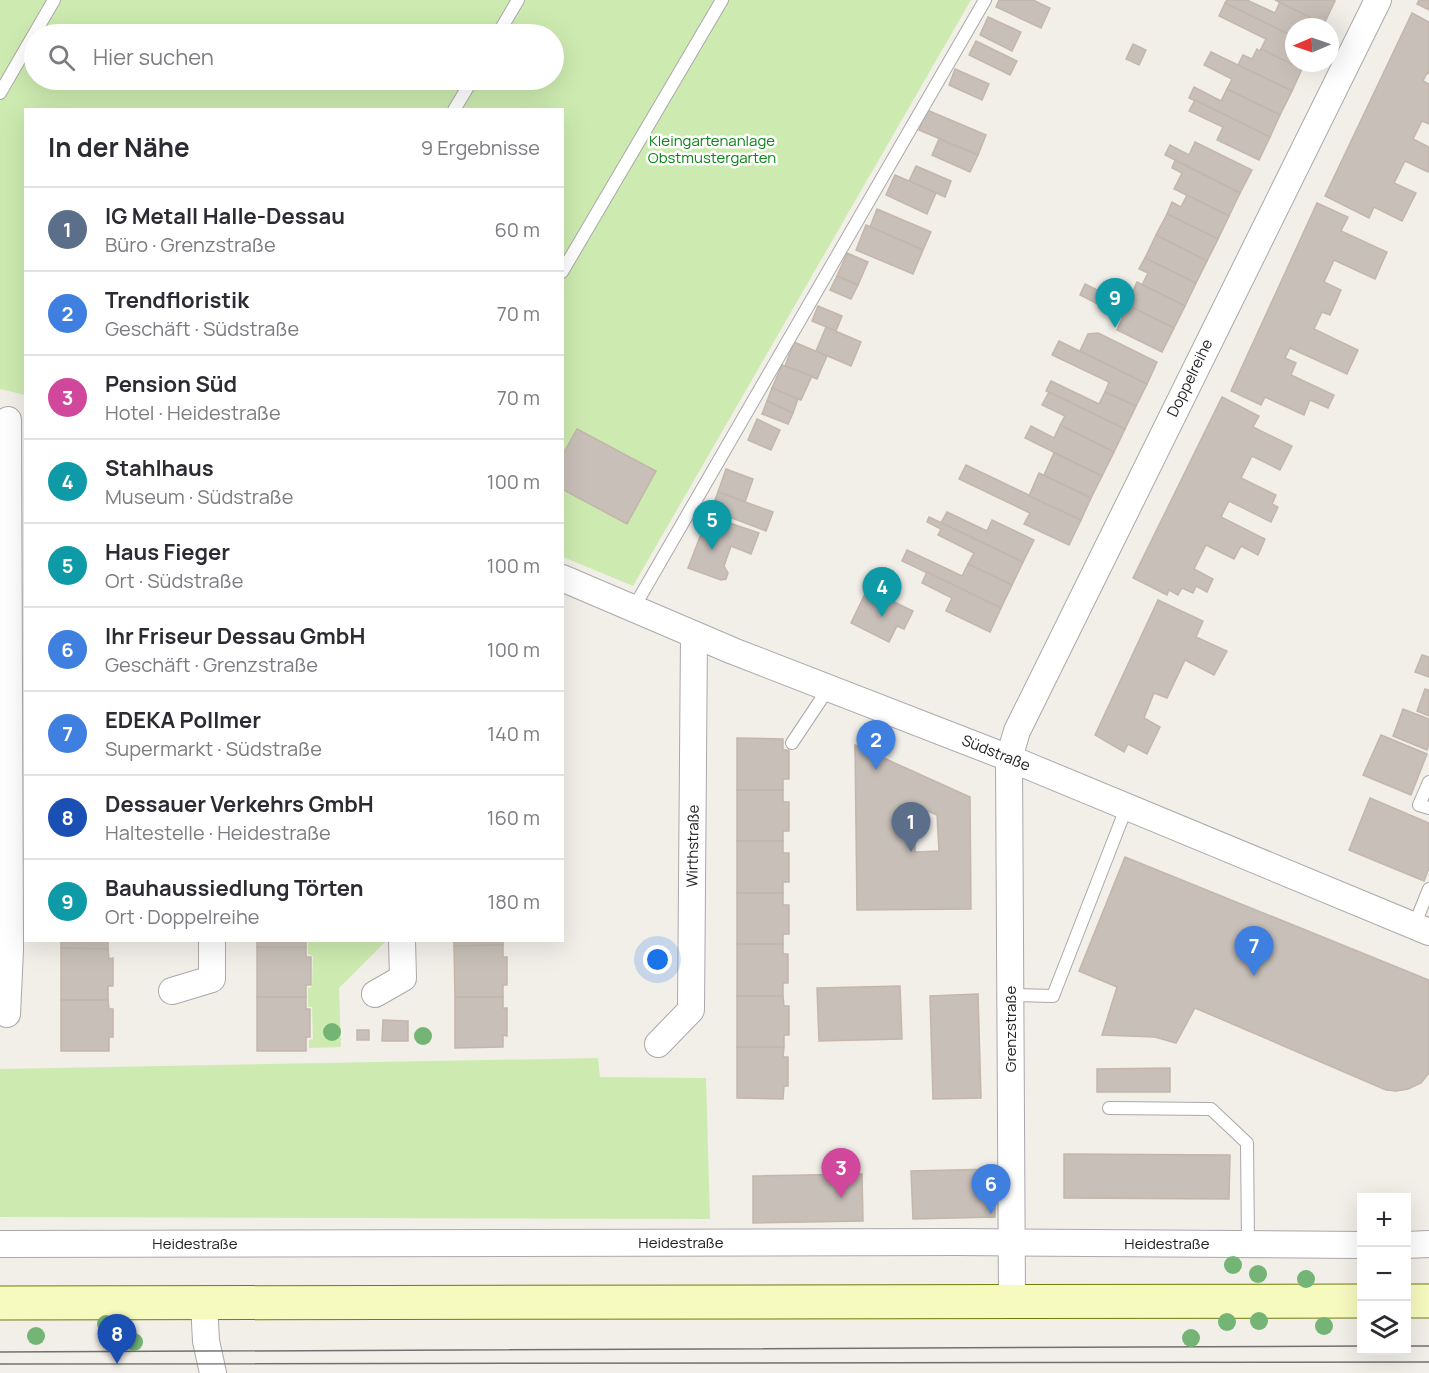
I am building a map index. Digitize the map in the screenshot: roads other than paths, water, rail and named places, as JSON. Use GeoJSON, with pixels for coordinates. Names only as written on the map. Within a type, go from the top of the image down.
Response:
{"type":"FeatureCollection","features":[{"type":"Feature","properties":{"kind":"street","name":"Doppelreihe"},"geometry":{"type":"LineString","coordinates":[[1009,758],[1017,731],[1377,0]]}},
{"type":"Feature","properties":{"kind":"street"},"geometry":{"type":"LineString","coordinates":[[7,1014],[5,703],[11,421]]}},
{"type":"Feature","properties":{"kind":"street","name":"Südstraße"},"geometry":{"type":"LineString","coordinates":[[564,579],[694,635],[1009,758],[1421,929]]}},
{"type":"Feature","properties":{"kind":"street","name":"Wirthstraße"},"geometry":{"type":"LineString","coordinates":[[658,1044],[691,1010],[694,635]]}},
{"type":"Feature","properties":{"kind":"street","name":"Grenzstraße"},"geometry":{"type":"LineString","coordinates":[[1009,758],[1012,1301]]}},
{"type":"Feature","properties":{"kind":"street"},"geometry":{"type":"LineString","coordinates":[[172,991],[212,980],[212,942]]}},
{"type":"Feature","properties":{"kind":"street"},"geometry":{"type":"LineString","coordinates":[[375,994],[403,978],[402,942]]}},
{"type":"Feature","properties":{"kind":"street","name":"Heidestraße"},"geometry":{"type":"LineString","coordinates":[[0,1244],[1357,1245]]}},
{"type":"Feature","properties":{"kind":"street"},"geometry":{"type":"LineString","coordinates":[[1411,1245],[1429,1244]]}},
{"type":"Feature","properties":{"kind":"street"},"geometry":{"type":"LineString","coordinates":[[0,1303],[1357,1301]]}},
{"type":"Feature","properties":{"kind":"street"},"geometry":{"type":"LineString","coordinates":[[1411,1301],[1429,1301]]}},
{"type":"Feature","properties":{"kind":"street"},"geometry":{"type":"LineString","coordinates":[[204,1303],[206,1341],[213,1373]]}},
{"type":"Feature","properties":{"kind":"lane"},"geometry":{"type":"LineString","coordinates":[[40,24],[54,0]]}},
{"type":"Feature","properties":{"kind":"lane"},"geometry":{"type":"LineString","coordinates":[[504,24],[518,0]]}},
{"type":"Feature","properties":{"kind":"lane"},"geometry":{"type":"LineString","coordinates":[[564,269],[722,0]]}},
{"type":"Feature","properties":{"kind":"lane"},"geometry":{"type":"LineString","coordinates":[[633,609],[985,0]]}},
{"type":"Feature","properties":{"kind":"lane"},"geometry":{"type":"LineString","coordinates":[[0,93],[24,52]]}},
{"type":"Feature","properties":{"kind":"lane"},"geometry":{"type":"LineString","coordinates":[[455,108],[466,90]]}},
{"type":"Feature","properties":{"kind":"lane"},"geometry":{"type":"LineString","coordinates":[[792,743],[828,689]]}},
{"type":"Feature","properties":{"kind":"lane"},"geometry":{"type":"LineString","coordinates":[[1429,782],[1419,805],[1429,808]]}},
{"type":"Feature","properties":{"kind":"lane"},"geometry":{"type":"LineString","coordinates":[[1011,996],[1053,996],[1127,807]]}},
{"type":"Feature","properties":{"kind":"lane"},"geometry":{"type":"LineString","coordinates":[[1421,929],[1429,889]]}},
{"type":"Feature","properties":{"kind":"lane"},"geometry":{"type":"LineString","coordinates":[[1109,1108],[1211,1109],[1247,1143],[1248,1244]]}},
{"type":"Feature","properties":{"kind":"tram line"},"geometry":{"type":"LineString","coordinates":[[0,1352],[1357,1346]]}},
{"type":"Feature","properties":{"kind":"tram line"},"geometry":{"type":"LineString","coordinates":[[1411,1346],[1429,1346]]}},
{"type":"Feature","properties":{"kind":"tram line"},"geometry":{"type":"LineString","coordinates":[[0,1364],[1429,1362]]}},
{"type":"Feature","properties":{"kind":"place","name":"Bauhaussiedlung Törten"},"geometry":{"type":"Point","coordinates":[1115,328]}},
{"type":"Feature","properties":{"kind":"place","name":"Haus Fieger"},"geometry":{"type":"Point","coordinates":[712,550]}},
{"type":"Feature","properties":{"kind":"place","name":"Stahlhaus"},"geometry":{"type":"Point","coordinates":[882,617]}},
{"type":"Feature","properties":{"kind":"place","name":"Trendfloristik"},"geometry":{"type":"Point","coordinates":[876,770]}},
{"type":"Feature","properties":{"kind":"place","name":"IG Metall Halle-Dessau"},"geometry":{"type":"Point","coordinates":[911,852]}},
{"type":"Feature","properties":{"kind":"place","name":"EDEKA Pollmer"},"geometry":{"type":"Point","coordinates":[1254,976]}},
{"type":"Feature","properties":{"kind":"place","name":"Pension Süd"},"geometry":{"type":"Point","coordinates":[841,1198]}},
{"type":"Feature","properties":{"kind":"place","name":"Ihr Friseur Dessau GmbH"},"geometry":{"type":"Point","coordinates":[991,1214]}},
{"type":"Feature","properties":{"kind":"place","name":"Dessauer Verkehrs GmbH"},"geometry":{"type":"Point","coordinates":[117,1364]}},
{"type":"Feature","properties":{"kind":"park label","name":"Kleingartenanlage Obstmustergarten"},"geometry":{"type":"Point","coordinates":[712,150]}}]}
